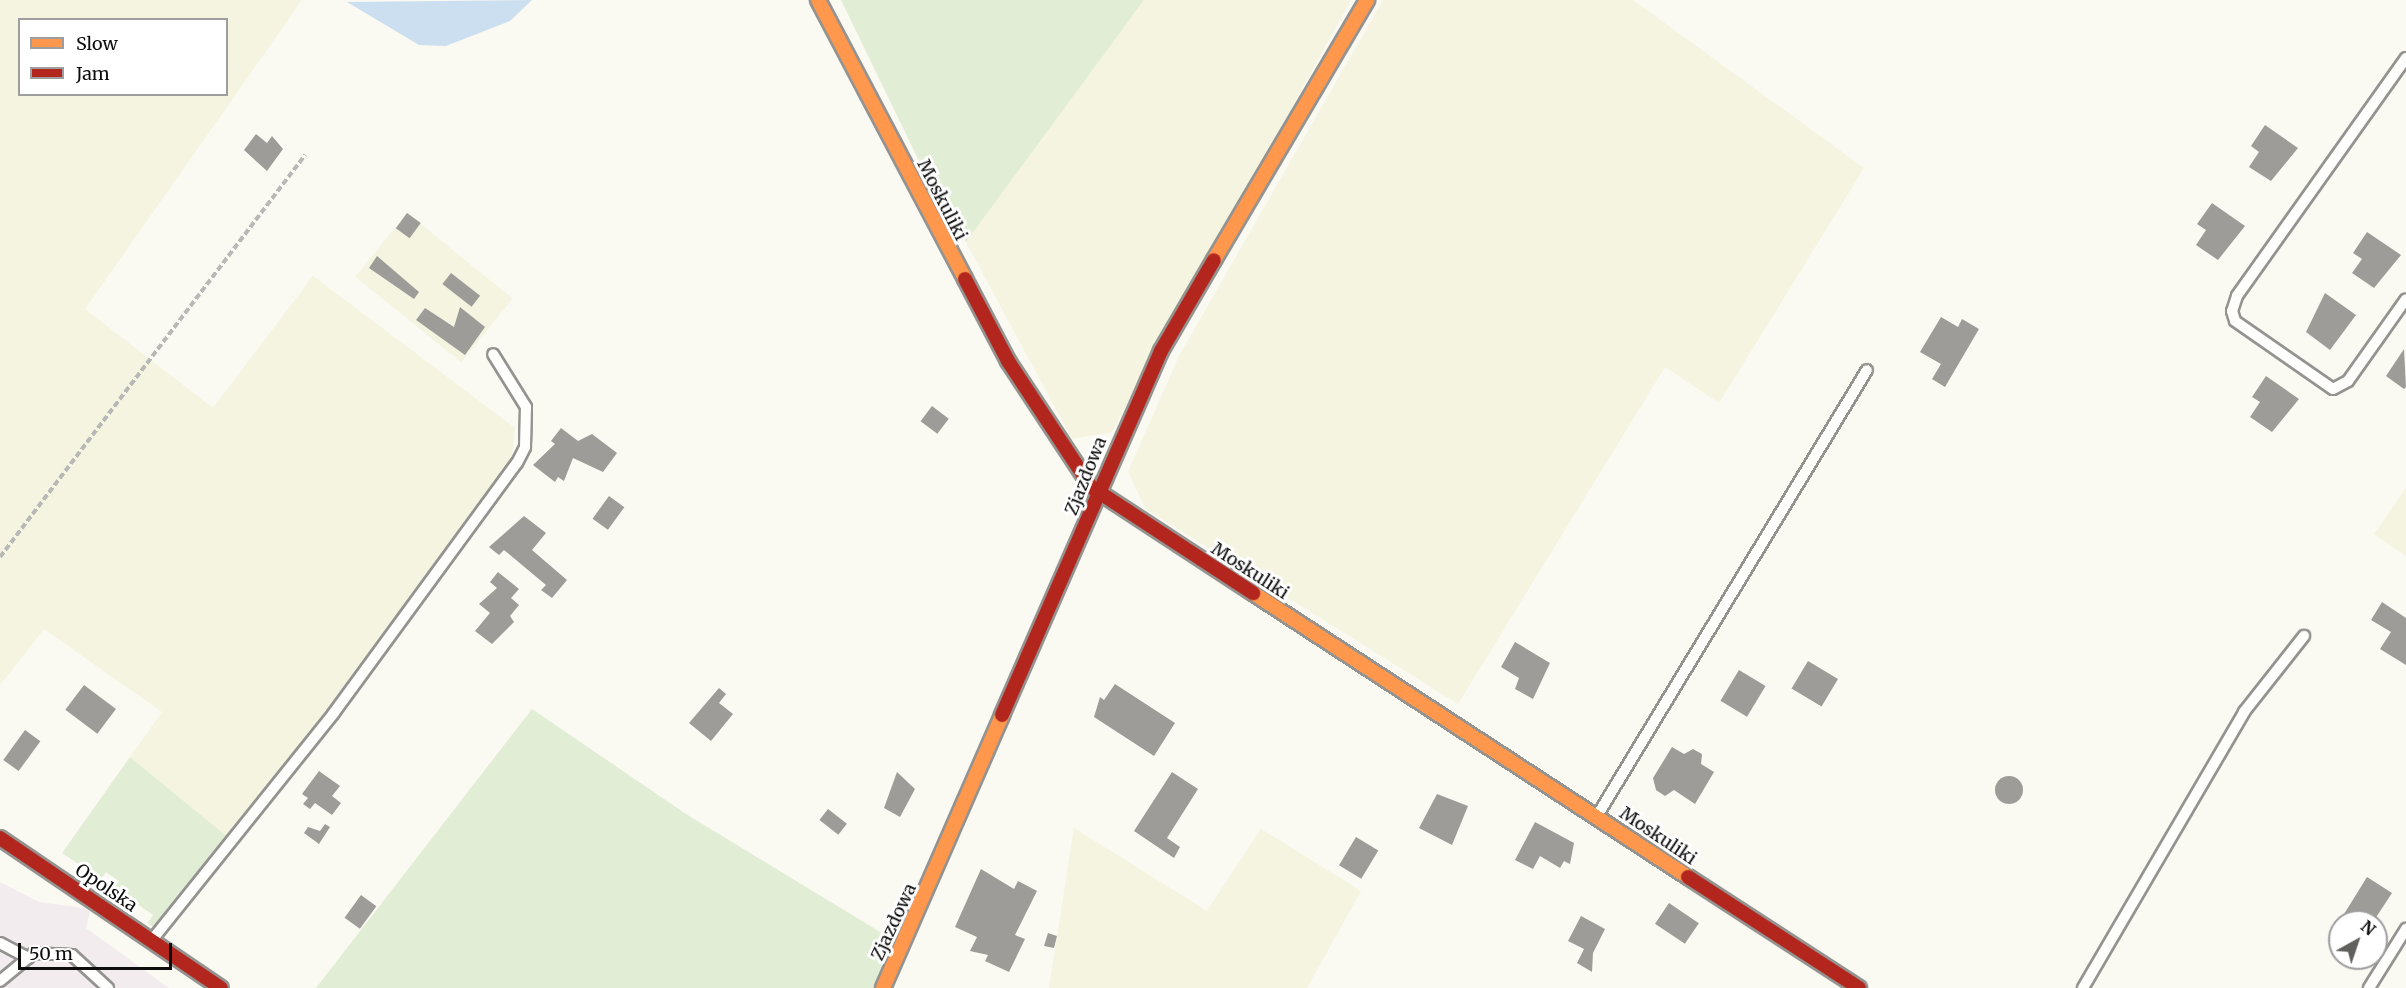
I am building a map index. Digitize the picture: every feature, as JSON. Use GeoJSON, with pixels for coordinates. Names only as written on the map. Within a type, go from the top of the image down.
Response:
{"type":"FeatureCollection","features":[{"type":"Feature","properties":{"kind":"street","name":"Moskuliki"},"geometry":{"type":"LineString","coordinates":[[818,0],[1008,361],[1076,471],[1098,493],[1859,988]]}},
{"type":"Feature","properties":{"kind":"street","name":"Zjazdowa"},"geometry":{"type":"LineString","coordinates":[[883,988],[1098,493],[1177,322],[1366,0]]}},
{"type":"Feature","properties":{"kind":"street","name":"Opolska"},"geometry":{"type":"LineString","coordinates":[[0,838],[221,988]]}},
{"type":"Feature","properties":{"kind":"lane"},"geometry":{"type":"LineString","coordinates":[[2406,58],[2237,296],[2232,311],[2235,321],[2332,389],[2348,381],[2406,299]]}},
{"type":"Feature","properties":{"kind":"lane"},"geometry":{"type":"LineString","coordinates":[[152,940],[333,714],[518,463],[525,447],[526,407],[493,354]]}},
{"type":"Feature","properties":{"kind":"lane"},"geometry":{"type":"LineString","coordinates":[[1597,816],[1866,370]]}},
{"type":"Feature","properties":{"kind":"lane"},"geometry":{"type":"LineString","coordinates":[[2083,988],[2244,712],[2304,636]]}},
{"type":"Feature","properties":{"kind":"lane"},"geometry":{"type":"LineString","coordinates":[[2369,988],[2406,929]]}},
{"type":"Feature","properties":{"kind":"lane"},"geometry":{"type":"LineString","coordinates":[[0,943],[28,958]]}},
{"type":"Feature","properties":{"kind":"lane"},"geometry":{"type":"LineString","coordinates":[[0,981],[34,953],[72,955],[108,988]]}},
{"type":"Feature","properties":{"kind":"path"},"geometry":{"type":"LineString","coordinates":[[0,557],[305,155]]}},
{"type":"Feature","properties":{"kind":"shaded area"},"geometry":{"type":"Polygon","coordinates":[[[0,882],[39,902],[84,908],[90,912],[86,928],[169,988],[0,988],[0,882]]]}},
{"type":"Feature","properties":{"kind":"green space"},"geometry":{"type":"Polygon","coordinates":[[[0,0],[302,0],[85,309],[213,408],[313,276],[515,428],[511,462],[230,839],[130,757],[162,712],[44,629],[0,685],[0,0]]]}},
{"type":"Feature","properties":{"kind":"green space"},"geometry":{"type":"Polygon","coordinates":[[[841,0],[1144,0],[966,242],[920,163],[841,0]]]}},
{"type":"Feature","properties":{"kind":"green space"},"geometry":{"type":"Polygon","coordinates":[[[1144,0],[1351,0],[1112,432],[1072,439],[966,242],[1144,0]]]}},
{"type":"Feature","properties":{"kind":"green space"},"geometry":{"type":"Polygon","coordinates":[[[1383,0],[1633,0],[1864,168],[1719,403],[1665,367],[1458,704],[1146,509],[1128,472],[1179,356],[1383,0]]]}},
{"type":"Feature","properties":{"kind":"green space"},"geometry":{"type":"Polygon","coordinates":[[[407,213],[513,299],[461,362],[355,277],[407,213]]]}},
{"type":"Feature","properties":{"kind":"green space"},"geometry":{"type":"Polygon","coordinates":[[[2406,488],[2406,556],[2374,534],[2406,488]]]}},
{"type":"Feature","properties":{"kind":"green space"},"geometry":{"type":"Polygon","coordinates":[[[532,709],[686,814],[895,941],[873,988],[316,988],[532,709]]]}},
{"type":"Feature","properties":{"kind":"green space"},"geometry":{"type":"Polygon","coordinates":[[[130,757],[230,839],[157,931],[148,923],[153,915],[114,888],[119,881],[106,872],[101,879],[62,853],[130,757]]]}},
{"type":"Feature","properties":{"kind":"green space"},"geometry":{"type":"Polygon","coordinates":[[[1074,828],[1207,911],[1261,829],[1361,891],[1307,988],[1049,988],[1074,828]]]}},
{"type":"Feature","properties":{"kind":"water"},"geometry":{"type":"Polygon","coordinates":[[[532,0],[510,21],[446,46],[419,45],[347,2],[532,0]]]}},
{"type":"Feature","properties":{"kind":"building"},"geometry":{"type":"Polygon","coordinates":[[[2265,125],[2298,148],[2271,181],[2249,167],[2259,152],[2251,146],[2265,125]]]}},
{"type":"Feature","properties":{"kind":"building"},"geometry":{"type":"Polygon","coordinates":[[[256,134],[267,143],[272,136],[283,149],[267,171],[244,150],[256,134]]]}},
{"type":"Feature","properties":{"kind":"building"},"geometry":{"type":"Polygon","coordinates":[[[2212,203],[2245,226],[2218,260],[2196,245],[2206,230],[2197,224],[2212,203]]]}},
{"type":"Feature","properties":{"kind":"building"},"geometry":{"type":"Polygon","coordinates":[[[407,213],[421,223],[410,238],[396,228],[407,213]]]}},
{"type":"Feature","properties":{"kind":"building"},"geometry":{"type":"Polygon","coordinates":[[[2367,232],[2401,255],[2374,288],[2352,273],[2362,259],[2353,253],[2367,232]]]}},
{"type":"Feature","properties":{"kind":"building"},"geometry":{"type":"Polygon","coordinates":[[[377,256],[419,292],[414,299],[369,268],[377,256]]]}},
{"type":"Feature","properties":{"kind":"building"},"geometry":{"type":"Polygon","coordinates":[[[451,273],[480,296],[472,307],[442,284],[451,273]]]}},
{"type":"Feature","properties":{"kind":"building"},"geometry":{"type":"Polygon","coordinates":[[[2325,293],[2356,315],[2330,350],[2306,332],[2325,293]]]}},
{"type":"Feature","properties":{"kind":"building"},"geometry":{"type":"Polygon","coordinates":[[[460,307],[485,327],[465,355],[416,320],[425,308],[454,327],[460,307]]]}},
{"type":"Feature","properties":{"kind":"building"},"geometry":{"type":"Polygon","coordinates":[[[1941,317],[1958,327],[1962,319],[1979,329],[1945,387],[1932,379],[1941,364],[1920,352],[1941,317]]]}},
{"type":"Feature","properties":{"kind":"building"},"geometry":{"type":"Polygon","coordinates":[[[2404,349],[2406,387],[2404,389],[2386,376],[2404,349]]]}},
{"type":"Feature","properties":{"kind":"building"},"geometry":{"type":"Polygon","coordinates":[[[2266,376],[2299,399],[2272,432],[2250,417],[2260,402],[2252,397],[2266,376]]]}},
{"type":"Feature","properties":{"kind":"building"},"geometry":{"type":"Polygon","coordinates":[[[932,406],[949,419],[937,434],[921,421],[932,406]]]}},
{"type":"Feature","properties":{"kind":"building"},"geometry":{"type":"Polygon","coordinates":[[[561,428],[578,441],[592,434],[617,453],[603,472],[573,458],[564,481],[558,477],[555,482],[533,465],[555,444],[551,441],[561,428]]]}},
{"type":"Feature","properties":{"kind":"building"},"geometry":{"type":"Polygon","coordinates":[[[609,496],[624,507],[608,530],[593,519],[609,496]]]}},
{"type":"Feature","properties":{"kind":"building"},"geometry":{"type":"Polygon","coordinates":[[[524,516],[546,533],[532,550],[567,580],[552,598],[541,590],[546,585],[504,550],[499,555],[489,547],[524,516]]]}},
{"type":"Feature","properties":{"kind":"building"},"geometry":{"type":"Polygon","coordinates":[[[498,572],[519,589],[511,598],[519,605],[510,616],[514,622],[492,644],[475,631],[490,613],[479,604],[497,588],[490,582],[498,572]]]}},
{"type":"Feature","properties":{"kind":"building"},"geometry":{"type":"Polygon","coordinates":[[[2382,602],[2406,618],[2406,665],[2380,649],[2391,632],[2371,620],[2382,602]]]}},
{"type":"Feature","properties":{"kind":"building"},"geometry":{"type":"Polygon","coordinates":[[[1515,642],[1550,663],[1533,699],[1515,689],[1519,678],[1501,667],[1515,642]]]}},
{"type":"Feature","properties":{"kind":"building"},"geometry":{"type":"Polygon","coordinates":[[[1808,661],[1838,679],[1822,706],[1792,688],[1808,661]]]}},
{"type":"Feature","properties":{"kind":"building"},"geometry":{"type":"Polygon","coordinates":[[[1739,670],[1766,686],[1747,717],[1720,701],[1739,670]]]}},
{"type":"Feature","properties":{"kind":"building"},"geometry":{"type":"Polygon","coordinates":[[[1115,684],[1175,723],[1154,756],[1094,717],[1100,697],[1104,700],[1115,684]]]}},
{"type":"Feature","properties":{"kind":"building"},"geometry":{"type":"Polygon","coordinates":[[[84,685],[116,709],[97,734],[65,710],[84,685]]]}},
{"type":"Feature","properties":{"kind":"building"},"geometry":{"type":"Polygon","coordinates":[[[719,688],[726,694],[719,703],[733,714],[711,741],[689,723],[719,688]]]}},
{"type":"Feature","properties":{"kind":"building"},"geometry":{"type":"Polygon","coordinates":[[[25,730],[40,741],[19,771],[3,760],[25,730]]]}},
{"type":"Feature","properties":{"kind":"building"},"geometry":{"type":"Polygon","coordinates":[[[1672,747],[1684,754],[1693,749],[1702,754],[1701,764],[1714,772],[1695,804],[1674,790],[1665,796],[1656,790],[1653,778],[1672,747]]]}},
{"type":"Feature","properties":{"kind":"building"},"geometry":{"type":"Polygon","coordinates":[[[319,771],[340,786],[332,796],[341,803],[332,815],[315,803],[310,809],[303,804],[308,798],[302,794],[319,771]]]}},
{"type":"Feature","properties":{"kind":"building"},"geometry":{"type":"Polygon","coordinates":[[[897,772],[915,789],[900,817],[884,808],[897,772]]]}},
{"type":"Feature","properties":{"kind":"building"},"geometry":{"type":"Polygon","coordinates":[[[1172,772],[1198,789],[1167,838],[1180,847],[1174,858],[1134,831],[1172,772]]]}},
{"type":"Feature","properties":{"kind":"building"},"geometry":{"type":"Polygon","coordinates":[[[2009,776],[2019,780],[2023,790],[2019,800],[2009,804],[1999,800],[1995,790],[1999,780],[2009,776]]]}},
{"type":"Feature","properties":{"kind":"building"},"geometry":{"type":"Polygon","coordinates":[[[1437,794],[1468,806],[1452,845],[1419,828],[1437,794]]]}},
{"type":"Feature","properties":{"kind":"building"},"geometry":{"type":"Polygon","coordinates":[[[828,809],[847,824],[838,835],[819,820],[828,809]]]}},
{"type":"Feature","properties":{"kind":"building"},"geometry":{"type":"Polygon","coordinates":[[[1535,822],[1574,843],[1570,864],[1564,861],[1560,868],[1540,856],[1533,869],[1515,860],[1535,822]]]}},
{"type":"Feature","properties":{"kind":"building"},"geometry":{"type":"Polygon","coordinates":[[[325,824],[330,827],[319,844],[304,833],[308,827],[320,831],[325,824]]]}},
{"type":"Feature","properties":{"kind":"building"},"geometry":{"type":"Polygon","coordinates":[[[1356,837],[1378,850],[1361,879],[1339,865],[1356,837]]]}},
{"type":"Feature","properties":{"kind":"building"},"geometry":{"type":"Polygon","coordinates":[[[981,869],[1014,889],[1018,881],[1037,891],[1015,935],[1025,939],[1009,972],[985,961],[988,955],[970,951],[977,937],[955,927],[981,869]]]}},
{"type":"Feature","properties":{"kind":"building"},"geometry":{"type":"Polygon","coordinates":[[[2367,877],[2392,893],[2381,910],[2347,910],[2367,877]]]}},
{"type":"Feature","properties":{"kind":"building"},"geometry":{"type":"Polygon","coordinates":[[[361,895],[376,906],[360,929],[345,918],[361,895]]]}},
{"type":"Feature","properties":{"kind":"building"},"geometry":{"type":"Polygon","coordinates":[[[1669,903],[1699,923],[1685,944],[1655,924],[1669,903]]]}},
{"type":"Feature","properties":{"kind":"building"},"geometry":{"type":"Polygon","coordinates":[[[1581,916],[1605,929],[1593,953],[1592,972],[1577,963],[1584,949],[1568,941],[1581,916]]]}},
{"type":"Feature","properties":{"kind":"building"},"geometry":{"type":"Polygon","coordinates":[[[1048,933],[1057,936],[1054,948],[1044,946],[1048,933]]]}},
{"type":"Feature","properties":{"kind":"traffic: slow"},"geometry":{"type":"LineString","coordinates":[[818,0],[965,279]]}},
{"type":"Feature","properties":{"kind":"traffic: slow"},"geometry":{"type":"LineString","coordinates":[[1214,260],[1367,0]]}},
{"type":"Feature","properties":{"kind":"traffic: slow"},"geometry":{"type":"LineString","coordinates":[[1253,593],[1688,877]]}},
{"type":"Feature","properties":{"kind":"traffic: slow"},"geometry":{"type":"LineString","coordinates":[[883,988],[1002,715]]}},
{"type":"Feature","properties":{"kind":"traffic: jam"},"geometry":{"type":"LineString","coordinates":[[1002,715],[1161,351],[1214,260]]}},
{"type":"Feature","properties":{"kind":"traffic: jam"},"geometry":{"type":"LineString","coordinates":[[965,279],[1008,361],[1091,487],[1253,593]]}},
{"type":"Feature","properties":{"kind":"traffic: jam"},"geometry":{"type":"LineString","coordinates":[[0,838],[221,988]]}},
{"type":"Feature","properties":{"kind":"traffic: jam"},"geometry":{"type":"LineString","coordinates":[[1688,877],[1859,988]]}}]}
